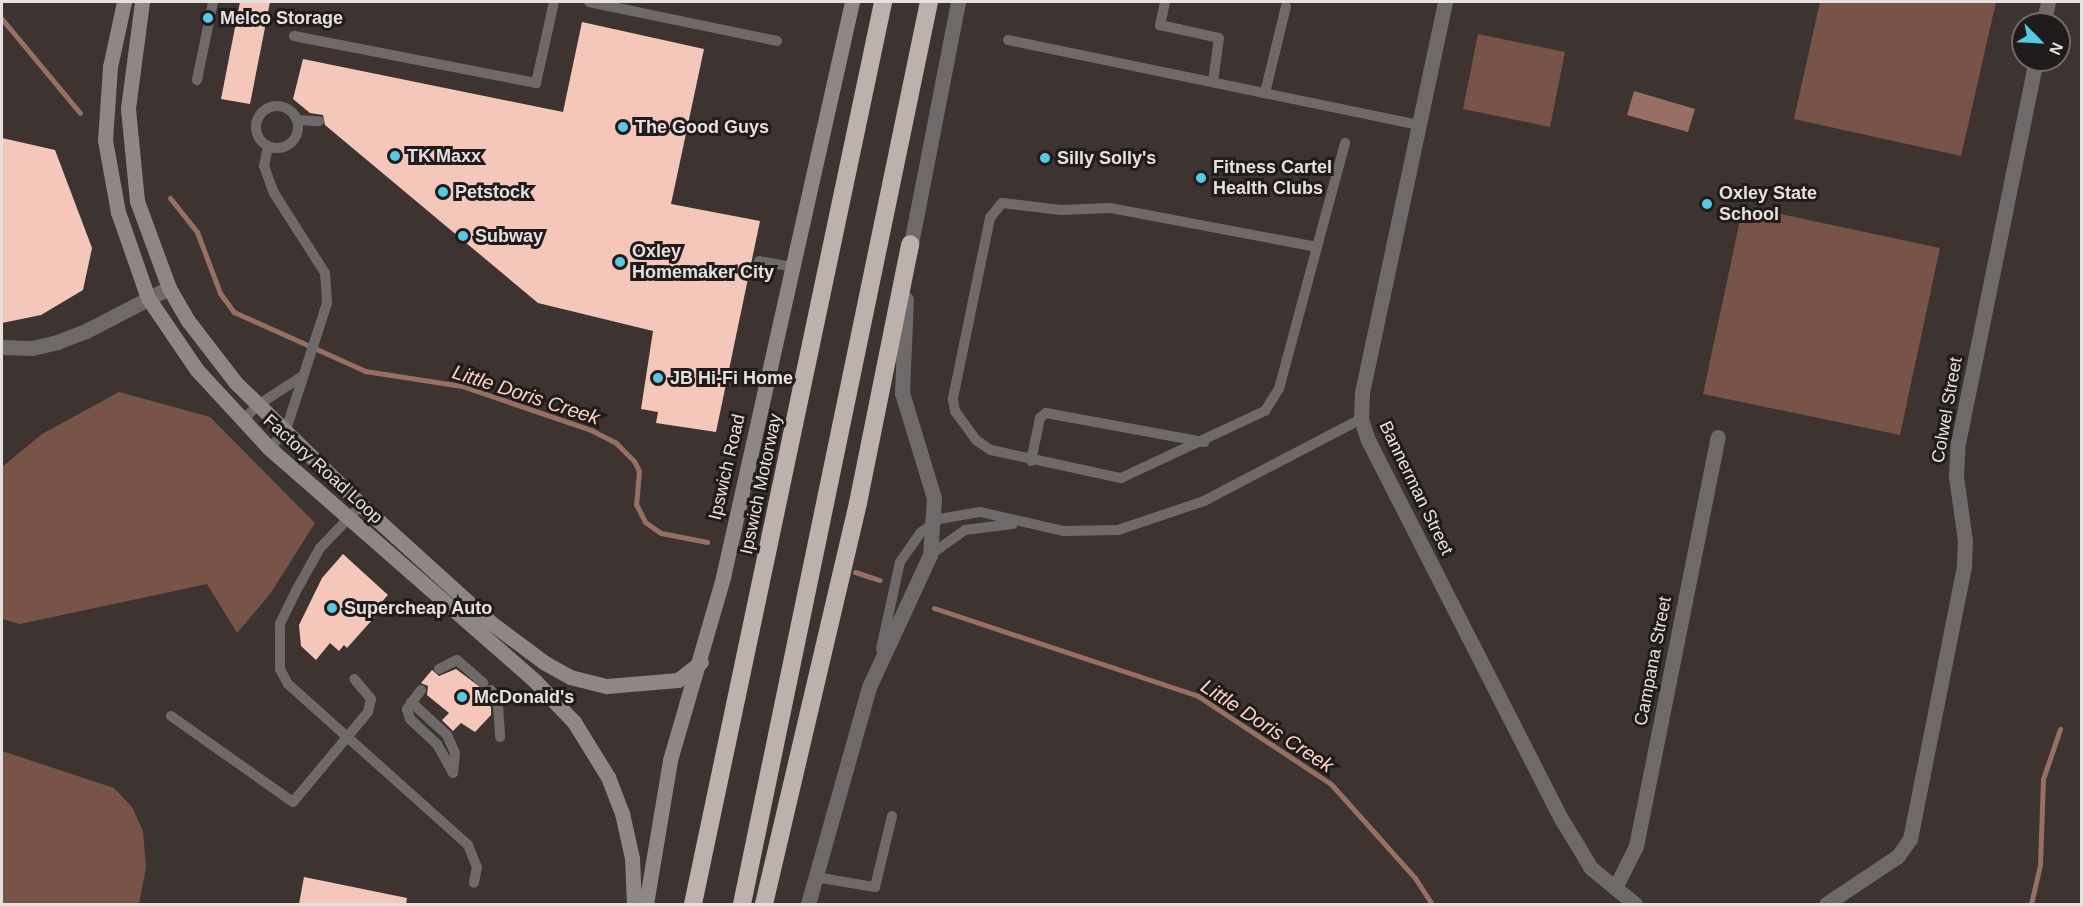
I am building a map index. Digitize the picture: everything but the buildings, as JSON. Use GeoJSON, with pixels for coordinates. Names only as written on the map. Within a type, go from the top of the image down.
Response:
{"type":"FeatureCollection","features":[{"type":"Feature","properties":{"kind":"highway","name":"Ipswich Motorway"},"geometry":{"type":"LineString","coordinates":[[693,904],[883,2]]}},
{"type":"Feature","properties":{"kind":"highway"},"geometry":{"type":"LineString","coordinates":[[742,904],[929,2]]}},
{"type":"Feature","properties":{"kind":"highway"},"geometry":{"type":"LineString","coordinates":[[764,904],[861,492],[910,244]]}},
{"type":"Feature","properties":{"kind":"main road","name":"Factory Road Loop"},"geometry":{"type":"LineString","coordinates":[[124,2],[110,67],[105,140],[118,212],[148,298],[196,370],[242,421],[347,519],[534,680],[578,728],[608,777],[622,813],[632,858],[634,904]]}},
{"type":"Feature","properties":{"kind":"main road","name":"Factory Road Loop"},"geometry":{"type":"LineString","coordinates":[[142,2],[130,75],[129,141],[137,201],[169,288],[212,354],[258,405],[361,505],[490,622],[528,653],[570,677],[607,686],[672,682],[691,673],[701,662]]}},
{"type":"Feature","properties":{"kind":"main road","name":"Ipswich Road"},"geometry":{"type":"LineString","coordinates":[[646,904],[670,760],[701,662],[852,2]]}},
{"type":"Feature","properties":{"kind":"street"},"geometry":{"type":"LineString","coordinates":[[808,904],[854,733],[877,667],[930,555],[935,522],[931,484],[902,393],[910,244],[958,2]]}},
{"type":"Feature","properties":{"kind":"street","name":"Bannerman Street"},"geometry":{"type":"LineString","coordinates":[[1445,2],[1362,392],[1361,419],[1368,440],[1562,820],[1591,867],[1635,904]]}},
{"type":"Feature","properties":{"kind":"street","name":"Colwel Street"},"geometry":{"type":"LineString","coordinates":[[1826,904],[1898,856],[1910,839],[1964,566],[1965,541],[1956,476],[1958,443],[2034,72]]}},
{"type":"Feature","properties":{"kind":"street"},"geometry":{"type":"LineString","coordinates":[[2,347],[32,348],[57,342],[169,288]]}},
{"type":"Feature","properties":{"kind":"street","name":"Campana Street"},"geometry":{"type":"LineString","coordinates":[[1615,888],[1636,846],[1718,437]]}},
{"type":"Feature","properties":{"kind":"lane"},"geometry":{"type":"LineString","coordinates":[[197,80],[213,2]]}},
{"type":"Feature","properties":{"kind":"lane"},"geometry":{"type":"LineString","coordinates":[[294,36],[536,83],[554,2]]}},
{"type":"Feature","properties":{"kind":"lane"},"geometry":{"type":"LineString","coordinates":[[589,2],[777,41]]}},
{"type":"Feature","properties":{"kind":"lane"},"geometry":{"type":"LineString","coordinates":[[1165,2],[1160,25],[1219,38],[1213,82]]}},
{"type":"Feature","properties":{"kind":"lane"},"geometry":{"type":"LineString","coordinates":[[1265,93],[1286,6]]}},
{"type":"Feature","properties":{"kind":"lane"},"geometry":{"type":"LineString","coordinates":[[1008,40],[1418,124]]}},
{"type":"Feature","properties":{"kind":"lane"},"geometry":{"type":"LineString","coordinates":[[269,448],[285,432],[301,377],[327,303],[325,273],[274,193],[264,165],[268,146],[256,130],[262,111],[282,106],[297,120],[319,121]]}},
{"type":"Feature","properties":{"kind":"lane"},"geometry":{"type":"LineString","coordinates":[[268,146],[282,147],[293,140],[297,120]]}},
{"type":"Feature","properties":{"kind":"lane"},"geometry":{"type":"LineString","coordinates":[[1317,247],[1110,208],[1061,210],[1002,203],[990,218],[953,399],[962,424],[976,440],[991,450],[1121,478],[1255,417],[1272,402],[1317,247],[1345,143]]}},
{"type":"Feature","properties":{"kind":"lane"},"geometry":{"type":"LineString","coordinates":[[759,261],[792,267]]}},
{"type":"Feature","properties":{"kind":"lane"},"geometry":{"type":"LineString","coordinates":[[242,421],[258,405],[301,377]]}},
{"type":"Feature","properties":{"kind":"lane"},"geometry":{"type":"LineString","coordinates":[[1031,460],[1040,418],[1046,413],[1204,442]]}},
{"type":"Feature","properties":{"kind":"lane"},"geometry":{"type":"LineString","coordinates":[[930,555],[965,530],[985,525],[1019,524],[1094,532],[1125,527],[1204,501],[1361,419]]}},
{"type":"Feature","properties":{"kind":"lane"},"geometry":{"type":"LineString","coordinates":[[361,505],[320,548],[307,569],[280,624],[277,644],[280,669],[288,684],[468,845],[477,867],[474,883]]}},
{"type":"Feature","properties":{"kind":"lane"},"geometry":{"type":"LineString","coordinates":[[877,667],[900,562],[920,533],[935,522],[960,513],[980,512],[1019,524]]}},
{"type":"Feature","properties":{"kind":"lane"},"geometry":{"type":"LineString","coordinates":[[440,669],[457,660],[487,686],[498,706],[500,737]]}},
{"type":"Feature","properties":{"kind":"lane"},"geometry":{"type":"LineString","coordinates":[[171,716],[293,802],[368,712],[371,699],[354,680]]}},
{"type":"Feature","properties":{"kind":"lane"},"geometry":{"type":"LineString","coordinates":[[422,690],[411,702],[447,735],[455,753],[453,773]]}},
{"type":"Feature","properties":{"kind":"lane"},"geometry":{"type":"LineString","coordinates":[[815,877],[875,887],[892,816]]}},
{"type":"Feature","properties":{"kind":"shaded area"},"geometry":{"type":"Polygon","coordinates":[[[1820,2],[1996,2],[1961,156],[1794,119],[1820,2]]]}},
{"type":"Feature","properties":{"kind":"shaded area"},"geometry":{"type":"Polygon","coordinates":[[[1478,34],[1565,52],[1550,127],[1463,109],[1478,34]]]}},
{"type":"Feature","properties":{"kind":"shaded area"},"geometry":{"type":"Polygon","coordinates":[[[1634,91],[1695,109],[1688,132],[1627,115],[1634,91]]]}},
{"type":"Feature","properties":{"kind":"shaded area"},"geometry":{"type":"Polygon","coordinates":[[[1743,206],[1940,248],[1900,435],[1703,394],[1743,206]]]}},
{"type":"Feature","properties":{"kind":"shaded area"},"geometry":{"type":"Polygon","coordinates":[[[119,392],[210,417],[315,523],[270,594],[237,633],[207,584],[20,624],[2,619],[2,467],[42,434],[119,392]]]}},
{"type":"Feature","properties":{"kind":"shaded area"},"geometry":{"type":"Polygon","coordinates":[[[2,751],[114,788],[132,807],[143,831],[146,867],[139,904],[2,904],[2,751]]]}},
{"type":"Feature","properties":{"kind":"waterway","name":"Little Doris Creek"},"geometry":{"type":"LineString","coordinates":[[2,19],[80,113]]}},
{"type":"Feature","properties":{"kind":"waterway","name":"Little Doris Creek"},"geometry":{"type":"LineString","coordinates":[[170,198],[197,232],[220,293],[234,312],[365,371],[462,386],[591,430],[616,443],[634,461],[639,471],[636,504],[645,522],[661,533],[707,542]]}},
{"type":"Feature","properties":{"kind":"waterway","name":"Little Doris Creek"},"geometry":{"type":"LineString","coordinates":[[855,572],[880,580]]}},
{"type":"Feature","properties":{"kind":"waterway","name":"Little Doris Creek"},"geometry":{"type":"LineString","coordinates":[[934,608],[1198,696],[1331,784],[1415,878],[1432,904]]}},
{"type":"Feature","properties":{"kind":"waterway"},"geometry":{"type":"LineString","coordinates":[[2031,904],[2040,865],[2043,779],[2060,729]]}},
{"type":"Feature","properties":{"kind":"place","name":"Melco Storage"},"geometry":{"type":"Point","coordinates":[208,18]}},
{"type":"Feature","properties":{"kind":"place","name":"The Good Guys"},"geometry":{"type":"Point","coordinates":[623,127]}},
{"type":"Feature","properties":{"kind":"place","name":"TK Maxx"},"geometry":{"type":"Point","coordinates":[395,156]}},
{"type":"Feature","properties":{"kind":"place","name":"Silly Solly's"},"geometry":{"type":"Point","coordinates":[1045,158]}},
{"type":"Feature","properties":{"kind":"place","name":"Fitness Cartel Health Clubs"},"geometry":{"type":"Point","coordinates":[1201,178]}},
{"type":"Feature","properties":{"kind":"place","name":"Petstock"},"geometry":{"type":"Point","coordinates":[443,192]}},
{"type":"Feature","properties":{"kind":"place","name":"Oxley State School"},"geometry":{"type":"Point","coordinates":[1707,204]}},
{"type":"Feature","properties":{"kind":"place","name":"Subway"},"geometry":{"type":"Point","coordinates":[463,236]}},
{"type":"Feature","properties":{"kind":"place","name":"Oxley Homemaker City"},"geometry":{"type":"Point","coordinates":[620,262]}},
{"type":"Feature","properties":{"kind":"place","name":"JB Hi-Fi Home"},"geometry":{"type":"Point","coordinates":[658,378]}},
{"type":"Feature","properties":{"kind":"place","name":"Supercheap Auto"},"geometry":{"type":"Point","coordinates":[332,608]}},
{"type":"Feature","properties":{"kind":"place","name":"McDonald's"},"geometry":{"type":"Point","coordinates":[462,697]}}]}
